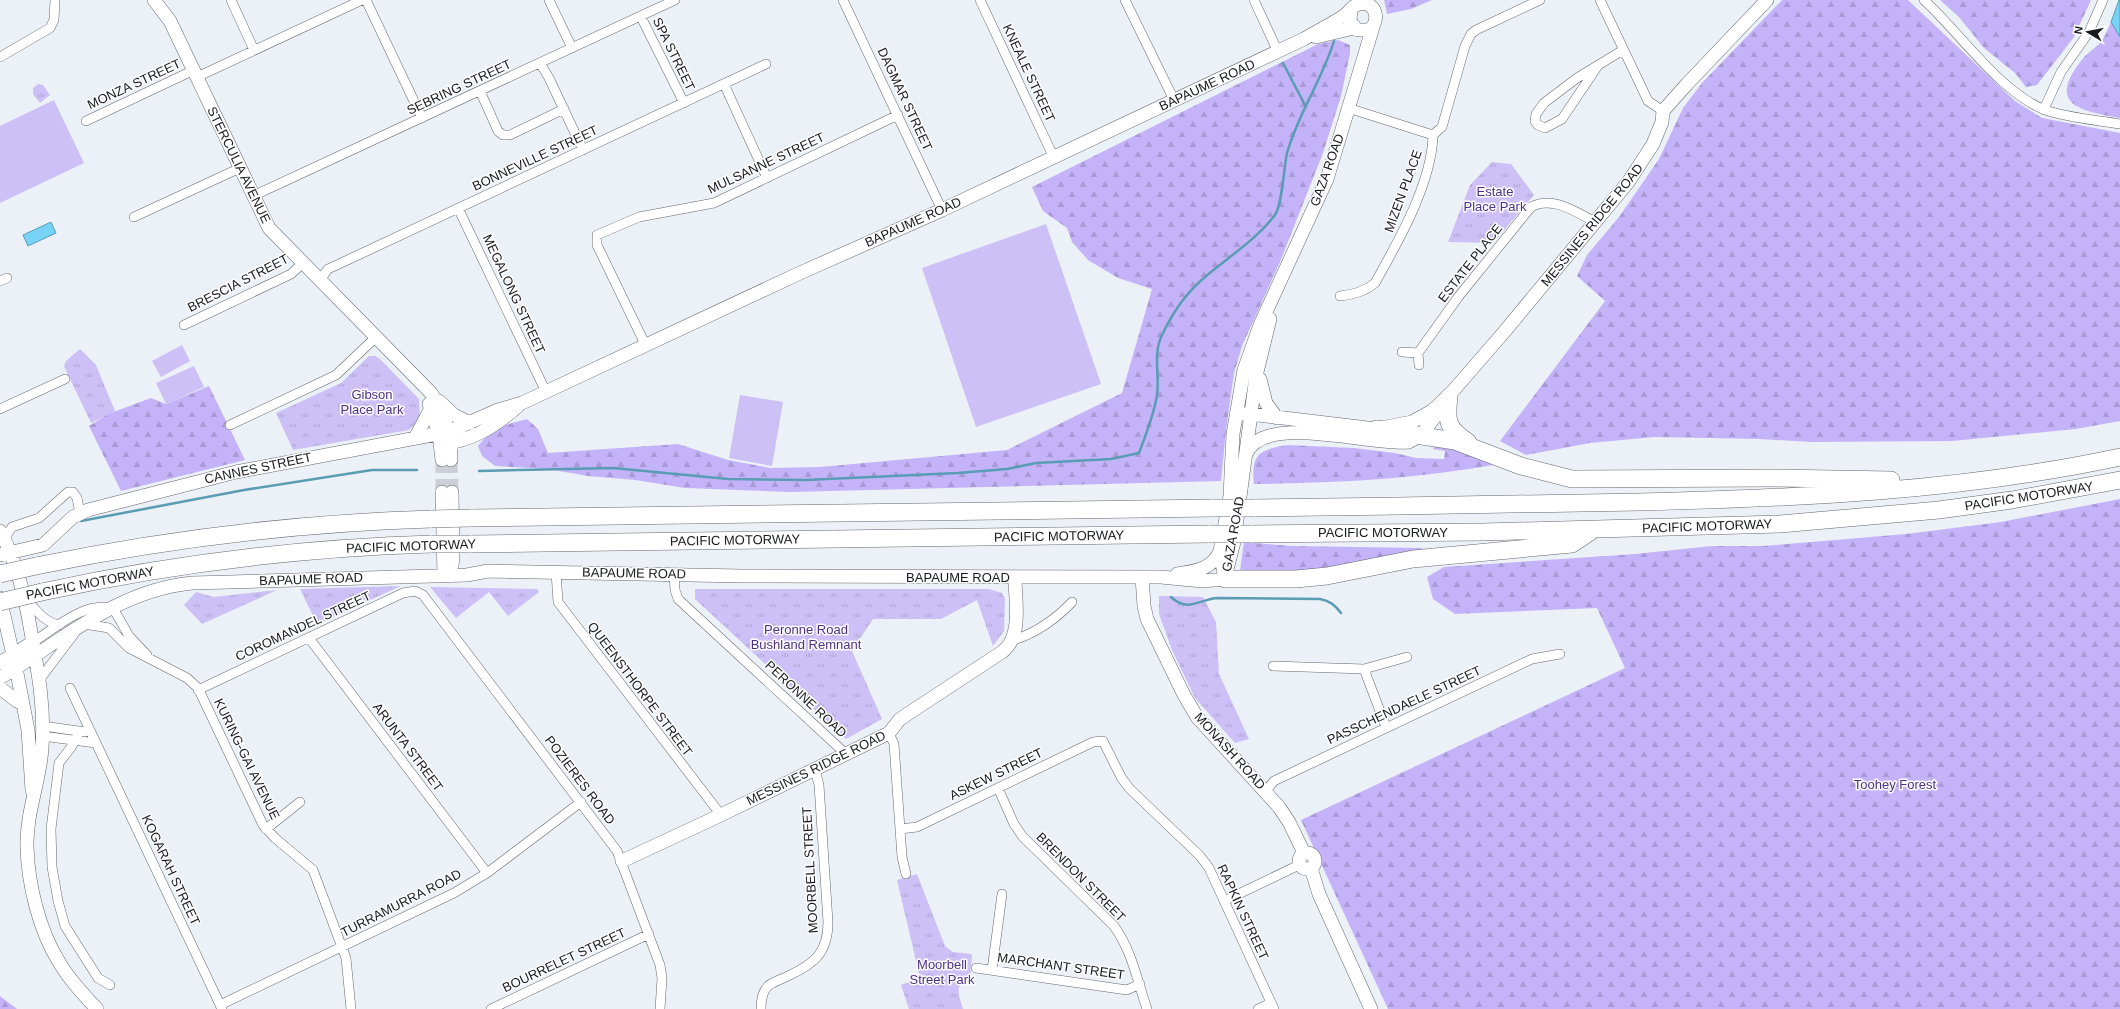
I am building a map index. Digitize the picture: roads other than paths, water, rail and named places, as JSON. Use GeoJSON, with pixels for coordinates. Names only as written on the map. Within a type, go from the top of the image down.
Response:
{"type":"FeatureCollection","features":[{"type":"Feature","properties":{"kind":"highway"},"geometry":{"type":"LineString","coordinates":[[1451,395],[1447,415],[1451,427],[1475,447]]}},
{"type":"Feature","properties":{"kind":"highway"},"geometry":{"type":"LineString","coordinates":[[1376,429],[1447,439],[1475,447],[1521,466],[1556,477],[1579,480],[1772,478],[1865,481],[1949,477],[1967,482]]}},
{"type":"Feature","properties":{"kind":"highway","name":"PACIFIC MOTORWAY"},"geometry":{"type":"LineString","coordinates":[[0,574],[113,551],[234,533],[314,526],[432,519],[1748,500],[1937,487],[2051,470],[2120,457]]}},
{"type":"Feature","properties":{"kind":"highway","name":"PACIFIC MOTORWAY"},"geometry":{"type":"LineString","coordinates":[[0,602],[140,572],[237,558],[345,548],[432,544],[1594,530],[1754,525],[1897,515],[2012,500],[2120,480]]}},
{"type":"Feature","properties":{"kind":"highway"},"geometry":{"type":"LineString","coordinates":[[1225,579],[1296,579],[1327,576],[1412,559],[1572,544],[1594,530]]}},
{"type":"Feature","properties":{"kind":"street"},"geometry":{"type":"LineString","coordinates":[[0,57],[50,28],[54,20],[55,0]]}},
{"type":"Feature","properties":{"kind":"street","name":"STERCULIA AVENUE"},"geometry":{"type":"LineString","coordinates":[[154,0],[170,21],[269,228],[375,338],[418,380],[432,402],[442,412],[447,460]]}},
{"type":"Feature","properties":{"kind":"street"},"geometry":{"type":"LineString","coordinates":[[231,0],[254,50]]}},
{"type":"Feature","properties":{"kind":"street","name":"MONZA STREET"},"geometry":{"type":"LineString","coordinates":[[86,121],[196,73],[254,50],[362,0]]}},
{"type":"Feature","properties":{"kind":"street"},"geometry":{"type":"LineString","coordinates":[[366,0],[422,118]]}},
{"type":"Feature","properties":{"kind":"street"},"geometry":{"type":"LineString","coordinates":[[549,0],[572,48]]}},
{"type":"Feature","properties":{"kind":"street","name":"SEBRING STREET"},"geometry":{"type":"LineString","coordinates":[[253,196],[642,17],[675,0]]}},
{"type":"Feature","properties":{"kind":"street","name":"DAGMAR STREET"},"geometry":{"type":"LineString","coordinates":[[843,0],[942,210]]}},
{"type":"Feature","properties":{"kind":"street","name":"KNEALE STREET"},"geometry":{"type":"LineString","coordinates":[[980,0],[1054,158]]}},
{"type":"Feature","properties":{"kind":"street"},"geometry":{"type":"LineString","coordinates":[[1125,0],[1174,100]]}},
{"type":"Feature","properties":{"kind":"street"},"geometry":{"type":"LineString","coordinates":[[1254,0],[1278,52]]}},
{"type":"Feature","properties":{"kind":"street"},"geometry":{"type":"LineString","coordinates":[[1348,108],[1433,135],[1442,127],[1465,46],[1470,34],[1540,0]]}},
{"type":"Feature","properties":{"kind":"street"},"geometry":{"type":"LineString","coordinates":[[1600,0],[1648,101],[1663,111]]}},
{"type":"Feature","properties":{"kind":"street","name":"MESSINES RIDGE ROAD"},"geometry":{"type":"LineString","coordinates":[[1324,433],[1403,443],[1413,440],[1421,435],[1451,395],[1643,163],[1658,133],[1662,122],[1663,111],[1767,0]]}},
{"type":"Feature","properties":{"kind":"street"},"geometry":{"type":"LineString","coordinates":[[1924,0],[2014,92],[2044,109],[2061,114],[2120,124]]}},
{"type":"Feature","properties":{"kind":"street"},"geometry":{"type":"LineString","coordinates":[[2044,109],[2061,72],[2089,32],[2103,0]]}},
{"type":"Feature","properties":{"kind":"street"},"geometry":{"type":"LineString","coordinates":[[1372,3],[1377,14],[1377,19],[1373,27],[1365,31],[1356,29],[1349,17],[1356,5],[1372,3]]}},
{"type":"Feature","properties":{"kind":"street","name":"BAPAUME ROAD"},"geometry":{"type":"LineString","coordinates":[[444,438],[470,423],[498,410],[522,403],[546,392],[1054,158],[1278,52],[1304,39],[1356,5]]}},
{"type":"Feature","properties":{"kind":"street","name":"SPA STREET"},"geometry":{"type":"LineString","coordinates":[[642,17],[684,103]]}},
{"type":"Feature","properties":{"kind":"street","name":"GAZA ROAD"},"geometry":{"type":"LineString","coordinates":[[1225,579],[1220,552],[1230,496],[1236,415],[1250,351],[1327,179],[1373,27]]}},
{"type":"Feature","properties":{"kind":"street","name":"BAPAUME ROAD"},"geometry":{"type":"LineString","coordinates":[[1304,39],[1356,29]]}},
{"type":"Feature","properties":{"kind":"street","name":"GAZA ROAD"},"geometry":{"type":"LineString","coordinates":[[1356,29],[1361,63]]}},
{"type":"Feature","properties":{"kind":"street"},"geometry":{"type":"LineString","coordinates":[[1597,67],[1562,119],[1549,127],[1541,128],[1538,125],[1535,116],[1541,105],[1577,78],[1623,50]]}},
{"type":"Feature","properties":{"kind":"street"},"geometry":{"type":"LineString","coordinates":[[540,63],[583,150]]}},
{"type":"Feature","properties":{"kind":"street","name":"BONNEVILLE STREET"},"geometry":{"type":"LineString","coordinates":[[320,280],[330,268],[766,64]]}},
{"type":"Feature","properties":{"kind":"street"},"geometry":{"type":"LineString","coordinates":[[724,84],[767,178]]}},
{"type":"Feature","properties":{"kind":"street"},"geometry":{"type":"LineString","coordinates":[[480,91],[498,131],[503,135],[510,135],[564,110]]}},
{"type":"Feature","properties":{"kind":"street","name":"MULSANNE STREET"},"geometry":{"type":"LineString","coordinates":[[646,346],[597,245],[596,235],[639,217],[710,204],[898,115]]}},
{"type":"Feature","properties":{"kind":"street","name":"MIZEN PLACE"},"geometry":{"type":"LineString","coordinates":[[1340,296],[1367,290],[1374,283],[1404,231],[1433,153],[1433,135]]}},
{"type":"Feature","properties":{"kind":"street"},"geometry":{"type":"LineString","coordinates":[[134,218],[240,168]]}},
{"type":"Feature","properties":{"kind":"street","name":"ESTATE PLACE"},"geometry":{"type":"LineString","coordinates":[[1418,353],[1427,344],[1459,296],[1531,207],[1539,202],[1550,202],[1572,210],[1595,222]]}},
{"type":"Feature","properties":{"kind":"street","name":"MEGALONG STREET"},"geometry":{"type":"LineString","coordinates":[[458,208],[546,392]]}},
{"type":"Feature","properties":{"kind":"street","name":"BRESCIA STREET"},"geometry":{"type":"LineString","coordinates":[[184,325],[291,274],[303,263]]}},
{"type":"Feature","properties":{"kind":"street","name":"GAZA ROAD"},"geometry":{"type":"LineString","coordinates":[[1225,579],[1234,542],[1258,363],[1284,273]]}},
{"type":"Feature","properties":{"kind":"street"},"geometry":{"type":"LineString","coordinates":[[230,425],[336,375],[375,338]]}},
{"type":"Feature","properties":{"kind":"street"},"geometry":{"type":"LineString","coordinates":[[1402,352],[1418,353],[1419,365]]}},
{"type":"Feature","properties":{"kind":"street"},"geometry":{"type":"LineString","coordinates":[[1258,363],[1262,395],[1269,409],[1277,418]]}},
{"type":"Feature","properties":{"kind":"street"},"geometry":{"type":"LineString","coordinates":[[0,409],[65,379]]}},
{"type":"Feature","properties":{"kind":"street","name":"MESSINES RIDGE ROAD"},"geometry":{"type":"LineString","coordinates":[[1236,415],[1251,418],[1277,418],[1376,429],[1400,426],[1417,420],[1432,411],[1451,395]]}},
{"type":"Feature","properties":{"kind":"street"},"geometry":{"type":"LineString","coordinates":[[415,438],[424,424],[432,402],[470,423]]}},
{"type":"Feature","properties":{"kind":"street","name":"BAPAUME ROAD"},"geometry":{"type":"LineString","coordinates":[[444,438],[466,440],[489,430],[522,403]]}},
{"type":"Feature","properties":{"kind":"street"},"geometry":{"type":"LineString","coordinates":[[1251,418],[1324,433]]}},
{"type":"Feature","properties":{"kind":"street"},"geometry":{"type":"LineString","coordinates":[[1245,458],[1251,446],[1260,440],[1296,433],[1324,433]]}},
{"type":"Feature","properties":{"kind":"street","name":"CANNES STREET"},"geometry":{"type":"LineString","coordinates":[[5,554],[43,545],[80,513],[168,488],[236,472],[415,438],[444,438]]}},
{"type":"Feature","properties":{"kind":"street"},"geometry":{"type":"LineString","coordinates":[[80,513],[76,496],[69,492],[41,517],[30,522],[13,526],[2,535],[5,554],[24,597],[40,679],[43,731],[40,773],[33,798],[27,846],[32,883],[42,923],[59,962],[80,991],[97,1009]]}},
{"type":"Feature","properties":{"kind":"street"},"geometry":{"type":"LineString","coordinates":[[447,492],[453,562],[444,576],[447,492]]}},
{"type":"Feature","properties":{"kind":"street","name":"BAPAUME ROAD"},"geometry":{"type":"LineString","coordinates":[[1161,577],[1202,569],[1214,562],[1220,552]]}},
{"type":"Feature","properties":{"kind":"street"},"geometry":{"type":"LineString","coordinates":[[453,562],[464,567],[488,571]]}},
{"type":"Feature","properties":{"kind":"street","name":"BAPAUME ROAD"},"geometry":{"type":"LineString","coordinates":[[0,678],[81,626],[113,608],[136,596],[179,584],[444,576],[467,575],[488,571],[674,574],[1161,577],[1202,581],[1225,579]]}},
{"type":"Feature","properties":{"kind":"street","name":"QUEENSTHORPE STREET"},"geometry":{"type":"LineString","coordinates":[[556,572],[558,602],[721,816]]}},
{"type":"Feature","properties":{"kind":"street","name":"PERONNE ROAD"},"geometry":{"type":"LineString","coordinates":[[674,574],[675,590],[678,599],[847,755]]}},
{"type":"Feature","properties":{"kind":"street"},"geometry":{"type":"LineString","coordinates":[[1013,640],[1015,629],[1015,577]]}},
{"type":"Feature","properties":{"kind":"street","name":"MONASH ROAD"},"geometry":{"type":"LineString","coordinates":[[1142,577],[1146,613],[1190,706],[1205,727],[1266,792],[1289,822],[1319,894],[1371,1009]]}},
{"type":"Feature","properties":{"kind":"street","name":"COROMANDEL STREET"},"geometry":{"type":"LineString","coordinates":[[198,690],[403,593],[412,591],[421,593]]}},
{"type":"Feature","properties":{"kind":"street","name":"POZIERES ROAD"},"geometry":{"type":"LineString","coordinates":[[421,593],[441,617],[613,844],[622,860],[661,972],[660,1009]]}},
{"type":"Feature","properties":{"kind":"street"},"geometry":{"type":"LineString","coordinates":[[24,597],[50,623],[59,625]]}},
{"type":"Feature","properties":{"kind":"street"},"geometry":{"type":"LineString","coordinates":[[0,598],[28,730],[33,798]]}},
{"type":"Feature","properties":{"kind":"street","name":"MESSINES RIDGE ROAD"},"geometry":{"type":"LineString","coordinates":[[622,860],[721,816],[889,733],[900,719],[1002,652],[1009,647],[1013,640],[1025,636],[1059,615],[1072,602]]}},
{"type":"Feature","properties":{"kind":"street","name":"BAPAUME ROAD"},"geometry":{"type":"LineString","coordinates":[[33,642],[59,625],[89,609],[99,606],[113,608]]}},
{"type":"Feature","properties":{"kind":"street","name":"KURING-GAI AVENUE"},"geometry":{"type":"LineString","coordinates":[[113,608],[129,636],[150,657]]}},
{"type":"Feature","properties":{"kind":"street"},"geometry":{"type":"LineString","coordinates":[[40,679],[54,658],[81,626]]}},
{"type":"Feature","properties":{"kind":"street","name":"KURING-GAI AVENUE"},"geometry":{"type":"LineString","coordinates":[[81,626],[109,628],[129,648],[150,657],[188,680],[198,690],[266,829],[313,870],[347,962],[351,1009]]}},
{"type":"Feature","properties":{"kind":"street"},"geometry":{"type":"LineString","coordinates":[[0,646],[8,634]]}},
{"type":"Feature","properties":{"kind":"street","name":"ARUNTA STREET"},"geometry":{"type":"LineString","coordinates":[[309,638],[487,873]]}},
{"type":"Feature","properties":{"kind":"street"},"geometry":{"type":"LineString","coordinates":[[0,663],[33,642]]}},
{"type":"Feature","properties":{"kind":"street","name":"PASSCHENDAELE STREET"},"geometry":{"type":"LineString","coordinates":[[1266,792],[1274,781],[1386,727],[1532,659],[1560,654]]}},
{"type":"Feature","properties":{"kind":"street"},"geometry":{"type":"LineString","coordinates":[[1273,666],[1364,669],[1407,657]]}},
{"type":"Feature","properties":{"kind":"street"},"geometry":{"type":"LineString","coordinates":[[1364,669],[1386,727]]}},
{"type":"Feature","properties":{"kind":"street"},"geometry":{"type":"LineString","coordinates":[[0,688],[17,702],[23,704]]}},
{"type":"Feature","properties":{"kind":"street","name":"KOGARAH STREET"},"geometry":{"type":"LineString","coordinates":[[70,688],[221,1007]]}},
{"type":"Feature","properties":{"kind":"street"},"geometry":{"type":"LineString","coordinates":[[28,730],[78,736],[96,743]]}},
{"type":"Feature","properties":{"kind":"street"},"geometry":{"type":"LineString","coordinates":[[889,733],[894,744],[902,857],[906,874]]}},
{"type":"Feature","properties":{"kind":"street"},"geometry":{"type":"LineString","coordinates":[[91,734],[78,736],[59,763],[51,829],[52,873],[65,926],[98,978],[110,985]]}},
{"type":"Feature","properties":{"kind":"street","name":"ASKEW STREET"},"geometry":{"type":"LineString","coordinates":[[900,829],[917,827],[1093,742],[1103,741]]}},
{"type":"Feature","properties":{"kind":"street","name":"RAPKIN STREET"},"geometry":{"type":"LineString","coordinates":[[1103,741],[1121,777],[1129,788],[1200,856],[1209,868],[1273,1006]]}},
{"type":"Feature","properties":{"kind":"street","name":"MOORBELL STREET"},"geometry":{"type":"LineString","coordinates":[[761,1009],[763,995],[769,986],[811,964],[821,953],[827,939],[828,922],[819,785],[815,770]]}},
{"type":"Feature","properties":{"kind":"street","name":"BRENDON STREET"},"geometry":{"type":"LineString","coordinates":[[998,788],[1014,824],[1024,837],[1114,926],[1120,934],[1134,965],[1147,1009]]}},
{"type":"Feature","properties":{"kind":"street"},"geometry":{"type":"LineString","coordinates":[[266,829],[300,802]]}},
{"type":"Feature","properties":{"kind":"street","name":"TURRAMURRA ROAD"},"geometry":{"type":"LineString","coordinates":[[221,1007],[454,893],[487,873],[581,802]]}},
{"type":"Feature","properties":{"kind":"street"},"geometry":{"type":"LineString","coordinates":[[1224,901],[1305,862]]}},
{"type":"Feature","properties":{"kind":"street"},"geometry":{"type":"LineString","coordinates":[[992,970],[1002,894]]}},
{"type":"Feature","properties":{"kind":"street","name":"BOURRELET STREET"},"geometry":{"type":"LineString","coordinates":[[491,1009],[649,934]]}},
{"type":"Feature","properties":{"kind":"street","name":"MARCHANT STREET"},"geometry":{"type":"LineString","coordinates":[[976,968],[1127,990],[1140,984]]}},
{"type":"Feature","properties":{"kind":"street"},"geometry":{"type":"LineString","coordinates":[[1258,1009],[1273,1006]]}},
{"type":"Feature","properties":{"kind":"water"},"geometry":{"type":"Polygon","coordinates":[[[2120,0],[2120,37],[2111,22],[2120,0]]]}},
{"type":"Feature","properties":{"kind":"water"},"geometry":{"type":"Polygon","coordinates":[[[51,222],[56,233],[28,246],[23,235],[51,222]]]}},
{"type":"Feature","properties":{"kind":"waterway"},"geometry":{"type":"LineString","coordinates":[[479,471],[613,468],[728,479],[806,480],[958,473],[1007,469],[1036,463],[1111,459],[1139,453],[1150,424],[1156,402],[1158,387],[1157,356],[1163,333],[1176,310],[1192,289],[1251,240],[1275,215],[1279,203],[1287,153],[1297,125],[1323,69],[1334,41]]}},
{"type":"Feature","properties":{"kind":"waterway"},"geometry":{"type":"LineString","coordinates":[[1283,63],[1306,107]]}},
{"type":"Feature","properties":{"kind":"waterway"},"geometry":{"type":"LineString","coordinates":[[81,521],[244,490],[372,470],[417,470]]}},
{"type":"Feature","properties":{"kind":"waterway"},"geometry":{"type":"LineString","coordinates":[[1171,597],[1182,604],[1187,605],[1216,598],[1320,599],[1332,604],[1341,613]]}},
{"type":"Feature","properties":{"kind":"tunnel"},"geometry":{"type":"LineString","coordinates":[[442,460],[442,492]]}},
{"type":"Feature","properties":{"kind":"tunnel"},"geometry":{"type":"LineString","coordinates":[[451,460],[452,492]]}},
{"type":"Feature","properties":{"kind":"park label","name":"Estate Place Park"},"geometry":{"type":"Point","coordinates":[1495,198]}},
{"type":"Feature","properties":{"kind":"park label","name":"Gibson Place Park"},"geometry":{"type":"Point","coordinates":[372,402]}},
{"type":"Feature","properties":{"kind":"park label","name":"Peronne Road Bushland Remnant"},"geometry":{"type":"Point","coordinates":[806,636]}},
{"type":"Feature","properties":{"kind":"park label","name":"Toohey Forest"},"geometry":{"type":"Point","coordinates":[1895,784]}},
{"type":"Feature","properties":{"kind":"park label","name":"Moorbell Street Park"},"geometry":{"type":"Point","coordinates":[942,972]}}]}
